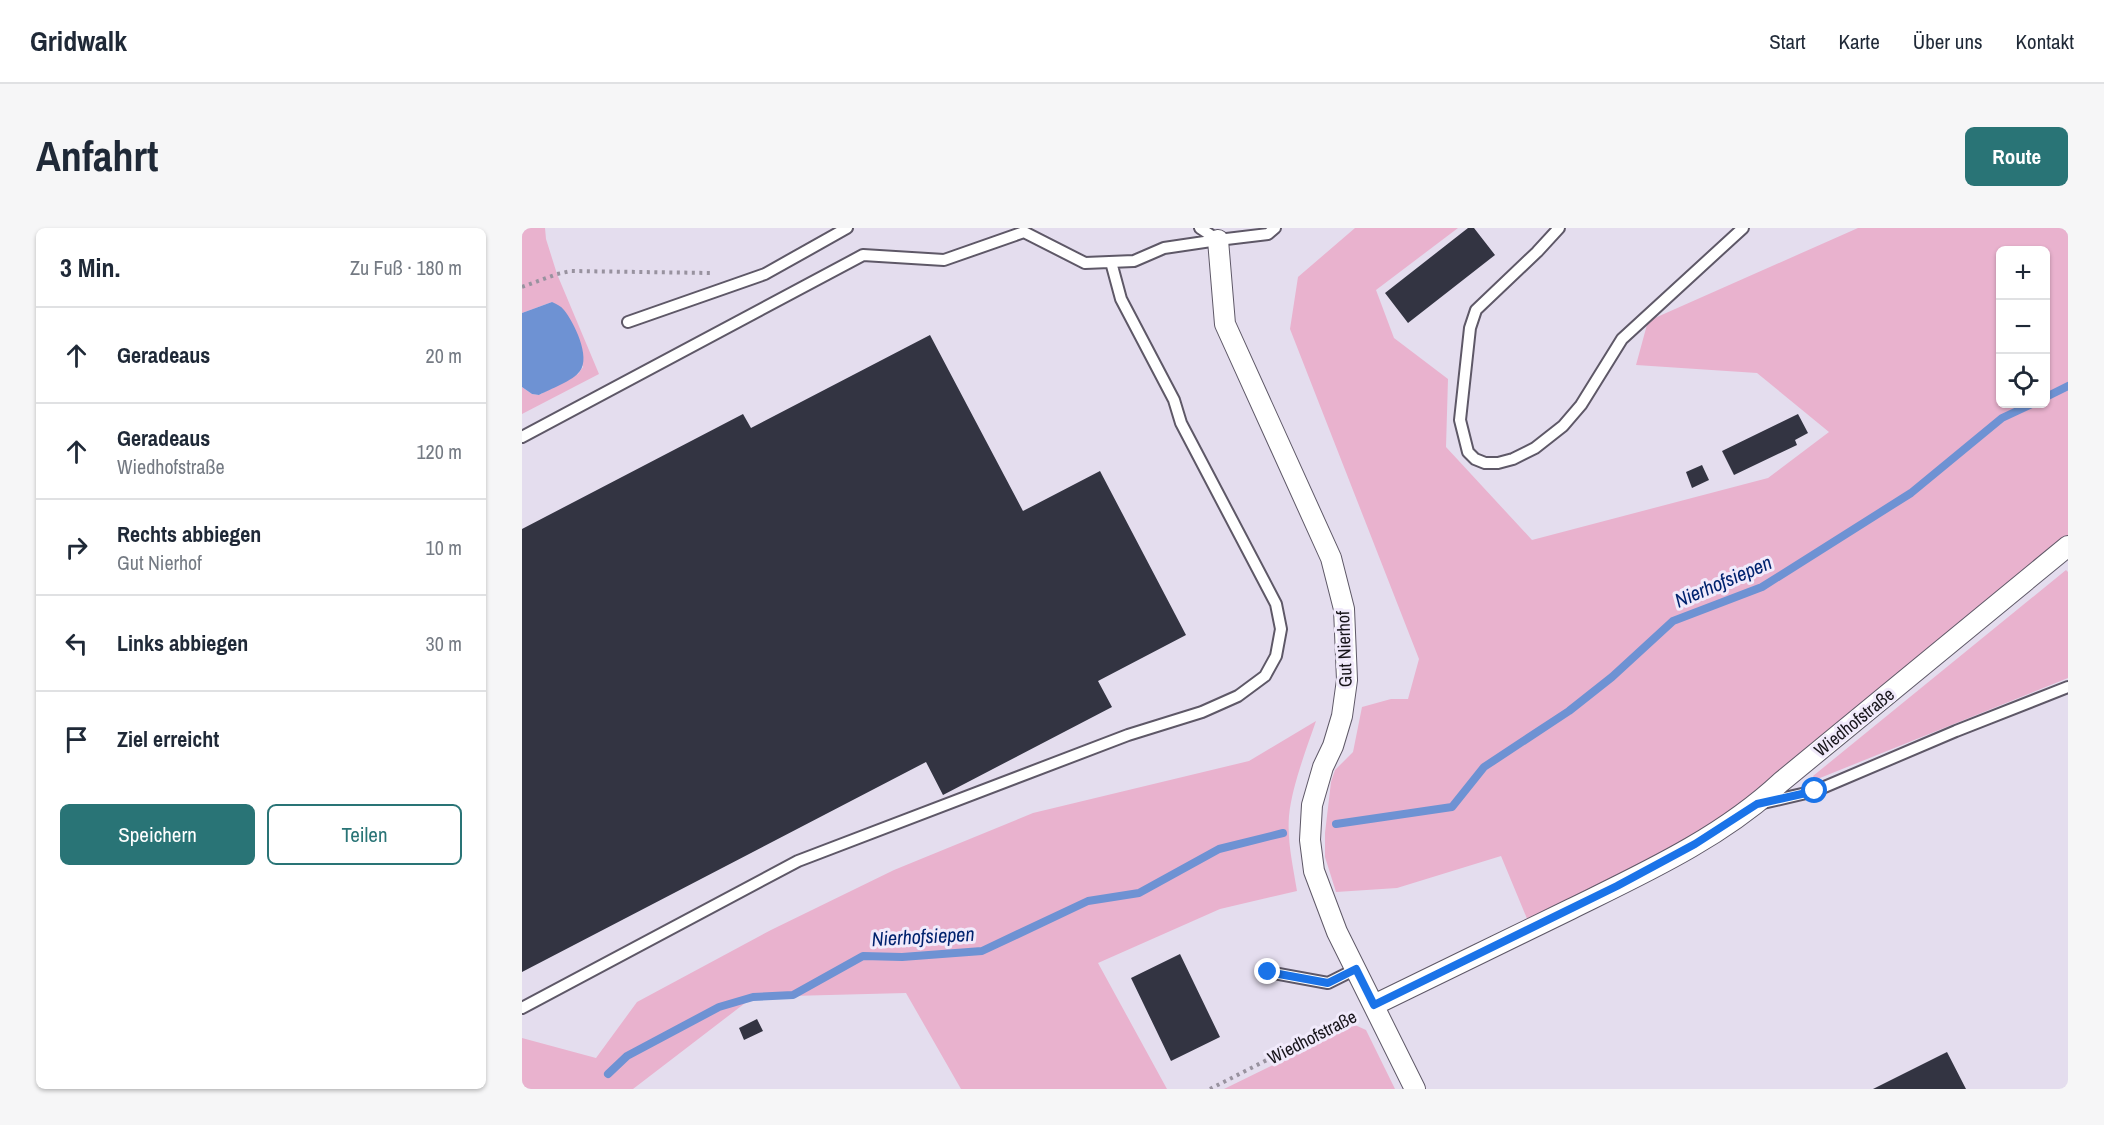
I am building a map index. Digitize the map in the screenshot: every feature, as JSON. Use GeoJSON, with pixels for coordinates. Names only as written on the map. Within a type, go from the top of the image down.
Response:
{"type":"FeatureCollection","features":[{"type":"Feature","properties":{"kind":"street","name":"Gut Nierhof"},"geometry":{"type":"LineString","coordinates":[[1218,240],[1225,324],[1331,558],[1344,609],[1347,680],[1342,716],[1312,805],[1310,840],[1314,871],[1325,905],[1415,1089]]}},
{"type":"Feature","properties":{"kind":"street","name":"Wiedhofstraße"},"geometry":{"type":"LineString","coordinates":[[1374,1005],[1617,886],[1695,844],[1757,804],[2068,546]]}},
{"type":"Feature","properties":{"kind":"lane"},"geometry":{"type":"LineString","coordinates":[[628,322],[765,274],[847,228]]}},
{"type":"Feature","properties":{"kind":"lane"},"geometry":{"type":"LineString","coordinates":[[1200,228],[1218,240]]}},
{"type":"Feature","properties":{"kind":"lane"},"geometry":{"type":"LineString","coordinates":[[522,437],[863,255],[944,260],[1024,232],[1085,262],[1134,261],[1164,248],[1268,234],[1275,228]]}},
{"type":"Feature","properties":{"kind":"lane"},"geometry":{"type":"LineString","coordinates":[[1559,228],[1476,310],[1470,328],[1460,420],[1468,452],[1485,464],[1498,464],[1513,459],[1535,448],[1563,426],[1581,405],[1622,339],[1743,228]]}},
{"type":"Feature","properties":{"kind":"lane"},"geometry":{"type":"LineString","coordinates":[[522,1008],[798,861],[1128,735],[1202,712],[1238,696],[1265,676],[1276,656],[1281,629],[1276,604],[1180,423],[1174,400],[1121,299],[1111,262]]}},
{"type":"Feature","properties":{"kind":"lane"},"geometry":{"type":"LineString","coordinates":[[1757,804],[1815,791],[1956,731],[2068,687]]}},
{"type":"Feature","properties":{"kind":"lane"},"geometry":{"type":"LineString","coordinates":[[1268,972],[1328,983],[1356,969]]}},
{"type":"Feature","properties":{"kind":"path"},"geometry":{"type":"LineString","coordinates":[[522,287],[571,271],[720,273]]}},
{"type":"Feature","properties":{"kind":"path","name":"Wiedhofstraße"},"geometry":{"type":"LineString","coordinates":[[1210,1089],[1374,1005]]}},
{"type":"Feature","properties":{"kind":"shaded area"},"geometry":{"type":"Polygon","coordinates":[[[522,228],[545,228],[546,239],[557,274],[599,374],[522,414],[522,387],[532,394],[539,395],[578,374],[583,367],[552,302],[522,313],[522,228]]]}},
{"type":"Feature","properties":{"kind":"shaded area"},"geometry":{"type":"Polygon","coordinates":[[[1355,228],[1458,228],[1376,290],[1394,338],[1448,379],[1446,447],[1532,540],[1768,478],[1829,432],[1757,373],[1636,365],[1648,321],[1858,228],[2068,228],[2068,536],[1735,809],[1686,841],[1528,921],[1501,856],[1397,888],[1336,892],[1325,857],[1325,833],[1331,782],[1335,770],[1353,752],[1362,707],[1391,699],[1408,699],[1419,659],[1290,329],[1298,277],[1355,228]]]}},
{"type":"Feature","properties":{"kind":"shaded area"},"geometry":{"type":"Polygon","coordinates":[[[2066,570],[2068,572],[2068,678],[1815,780],[1813,776],[2066,570]]]}},
{"type":"Feature","properties":{"kind":"shaded area"},"geometry":{"type":"Polygon","coordinates":[[[1316,721],[1296,780],[1289,816],[1290,844],[1297,891],[1220,909],[1098,963],[1167,1089],[961,1089],[906,993],[753,997],[633,1089],[522,1089],[522,1038],[596,1058],[637,1002],[771,930],[894,870],[1033,813],[1249,761],[1316,721]]]}},
{"type":"Feature","properties":{"kind":"shaded area"},"geometry":{"type":"Polygon","coordinates":[[[1355,1025],[1366,1030],[1395,1089],[1224,1089],[1355,1025]]]}},
{"type":"Feature","properties":{"kind":"water"},"geometry":{"type":"Polygon","coordinates":[[[552,302],[564,310],[576,331],[584,357],[583,365],[577,375],[567,381],[539,395],[532,394],[522,387],[522,313],[552,302]]]}},
{"type":"Feature","properties":{"kind":"building"},"geometry":{"type":"Polygon","coordinates":[[[1468,228],[1474,228],[1495,255],[1408,323],[1385,293],[1468,228]]]}},
{"type":"Feature","properties":{"kind":"building"},"geometry":{"type":"Polygon","coordinates":[[[930,335],[1023,511],[1100,471],[1186,635],[1098,681],[1112,707],[943,795],[926,762],[522,972],[522,529],[743,414],[751,428],[930,335]]]}},
{"type":"Feature","properties":{"kind":"building"},"geometry":{"type":"Polygon","coordinates":[[[1798,414],[1808,433],[1795,440],[1797,445],[1734,475],[1722,451],[1798,414]]]}},
{"type":"Feature","properties":{"kind":"building"},"geometry":{"type":"Polygon","coordinates":[[[1702,465],[1709,480],[1692,488],[1686,472],[1702,465]]]}},
{"type":"Feature","properties":{"kind":"building"},"geometry":{"type":"Polygon","coordinates":[[[1180,954],[1220,1037],[1171,1061],[1131,978],[1180,954]]]}},
{"type":"Feature","properties":{"kind":"building"},"geometry":{"type":"Polygon","coordinates":[[[757,1019],[763,1031],[744,1040],[739,1028],[757,1019]]]}},
{"type":"Feature","properties":{"kind":"building"},"geometry":{"type":"Polygon","coordinates":[[[1947,1052],[1966,1089],[1873,1089],[1947,1052]]]}},
{"type":"Feature","properties":{"kind":"waterway","name":"Nierhofsiepen"},"geometry":{"type":"LineString","coordinates":[[2050,395],[2068,386]]}},
{"type":"Feature","properties":{"kind":"waterway","name":"Nierhofsiepen"},"geometry":{"type":"LineString","coordinates":[[1336,824],[1452,807],[1484,767],[1569,711],[1612,677],[1673,621],[1762,587],[1911,493],[2002,418],[2023,408]]}},
{"type":"Feature","properties":{"kind":"waterway","name":"Nierhofsiepen"},"geometry":{"type":"LineString","coordinates":[[608,1074],[627,1056],[719,1007],[753,997],[793,995],[863,956],[902,957],[982,951],[1088,901],[1139,893],[1219,849],[1283,833]]}},
{"type":"Feature","properties":{"kind":"route"},"geometry":{"type":"LineString","coordinates":[[1268,972],[1328,983],[1356,969],[1374,1005],[1617,886],[1695,844],[1757,804],[1815,791]]}}]}
